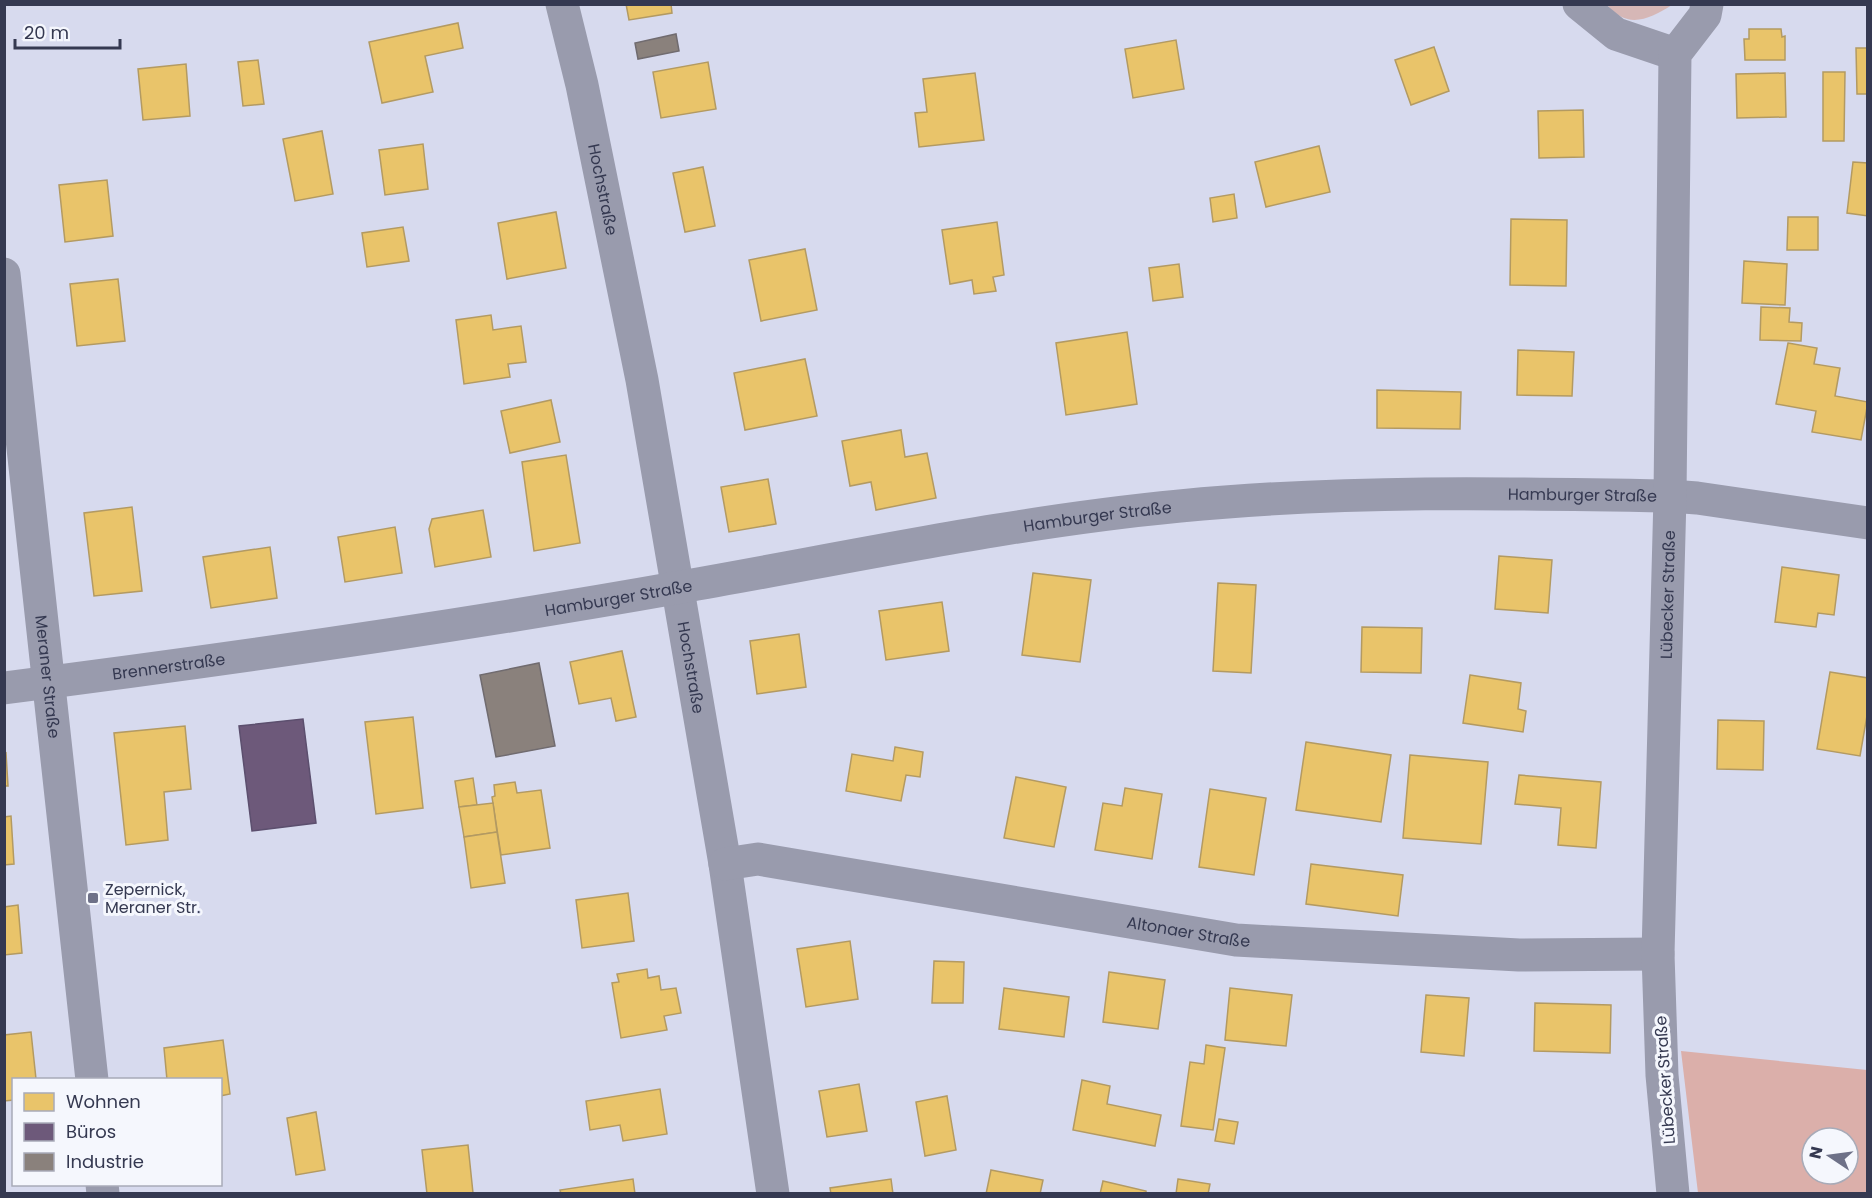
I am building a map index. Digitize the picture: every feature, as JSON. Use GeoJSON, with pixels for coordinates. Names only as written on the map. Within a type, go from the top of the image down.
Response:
{"type":"FeatureCollection","features":[{"type":"Feature","properties":{"kind":"street","name":"Hochstraße"},"geometry":{"type":"LineString","coordinates":[[562,4],[582,85],[640,368],[725,864],[773,1194]]}},
{"type":"Feature","properties":{"kind":"street"},"geometry":{"type":"LineString","coordinates":[[1579,4],[1616,34],[1675,54],[1705,15],[1707,4]]}},
{"type":"Feature","properties":{"kind":"street","name":"Lübecker Straße"},"geometry":{"type":"LineString","coordinates":[[1673,1194],[1662,1075],[1658,954],[1670,496],[1675,54]]}},
{"type":"Feature","properties":{"kind":"street","name":"Meraner Straße"},"geometry":{"type":"LineString","coordinates":[[4,274],[92,1078]]}},
{"type":"Feature","properties":{"kind":"street","name":"Hamburger Straße"},"geometry":{"type":"LineString","coordinates":[[335,644],[678,588],[1020,525],[1181,506],[1332,495],[1670,496],[1868,523]]}},
{"type":"Feature","properties":{"kind":"street","name":"Brennerstraße"},"geometry":{"type":"LineString","coordinates":[[4,688],[335,644]]}},
{"type":"Feature","properties":{"kind":"street","name":"Altonaer Straße"},"geometry":{"type":"LineString","coordinates":[[725,864],[758,859],[1236,940],[1519,955],[1658,954]]}},
{"type":"Feature","properties":{"kind":"shaded area"},"geometry":{"type":"Polygon","coordinates":[[[1607,5],[1672,5],[1647,18],[1631,20],[1615,13],[1607,5]]]}},
{"type":"Feature","properties":{"kind":"shaded area"},"geometry":{"type":"Polygon","coordinates":[[[1681,1051],[1867,1070],[1867,1193],[1698,1193],[1681,1051]]]}},
{"type":"Feature","properties":{"kind":"building: Wohnen"},"geometry":{"type":"Polygon","coordinates":[[[626,4],[671,4],[672,13],[629,20],[626,4]]]}},
{"type":"Feature","properties":{"kind":"building: Wohnen"},"geometry":{"type":"Polygon","coordinates":[[[458,23],[463,48],[425,56],[433,92],[382,103],[369,42],[458,23]]]}},
{"type":"Feature","properties":{"kind":"building: Wohnen"},"geometry":{"type":"Polygon","coordinates":[[[1749,29],[1781,29],[1782,37],[1785,36],[1785,60],[1745,60],[1744,39],[1749,39],[1749,29]]]}},
{"type":"Feature","properties":{"kind":"building: Wohnen"},"geometry":{"type":"Polygon","coordinates":[[[1176,40],[1184,89],[1133,98],[1125,49],[1176,40]]]}},
{"type":"Feature","properties":{"kind":"building: Wohnen"},"geometry":{"type":"Polygon","coordinates":[[[1434,47],[1449,91],[1411,105],[1395,60],[1434,47]]]}},
{"type":"Feature","properties":{"kind":"building: Wohnen"},"geometry":{"type":"Polygon","coordinates":[[[1856,48],[1868,48],[1868,94],[1857,94],[1856,48]]]}},
{"type":"Feature","properties":{"kind":"building: Wohnen"},"geometry":{"type":"Polygon","coordinates":[[[258,60],[264,104],[243,106],[238,62],[258,60]]]}},
{"type":"Feature","properties":{"kind":"building: Wohnen"},"geometry":{"type":"Polygon","coordinates":[[[708,62],[716,109],[661,118],[653,72],[708,62]]]}},
{"type":"Feature","properties":{"kind":"building: Wohnen"},"geometry":{"type":"Polygon","coordinates":[[[186,64],[190,116],[143,120],[138,69],[186,64]]]}},
{"type":"Feature","properties":{"kind":"building: Wohnen"},"geometry":{"type":"Polygon","coordinates":[[[1823,72],[1845,72],[1844,141],[1823,141],[1823,72]]]}},
{"type":"Feature","properties":{"kind":"building: Wohnen"},"geometry":{"type":"Polygon","coordinates":[[[975,73],[984,140],[919,147],[915,113],[927,112],[923,79],[975,73]]]}},
{"type":"Feature","properties":{"kind":"building: Wohnen"},"geometry":{"type":"Polygon","coordinates":[[[1785,73],[1786,117],[1737,118],[1736,74],[1785,73]]]}},
{"type":"Feature","properties":{"kind":"building: Wohnen"},"geometry":{"type":"Polygon","coordinates":[[[1583,110],[1584,157],[1539,158],[1538,111],[1583,110]]]}},
{"type":"Feature","properties":{"kind":"building: Wohnen"},"geometry":{"type":"Polygon","coordinates":[[[322,131],[333,194],[295,201],[283,139],[322,131]]]}},
{"type":"Feature","properties":{"kind":"building: Wohnen"},"geometry":{"type":"Polygon","coordinates":[[[423,144],[428,189],[385,195],[379,150],[423,144]]]}},
{"type":"Feature","properties":{"kind":"building: Wohnen"},"geometry":{"type":"Polygon","coordinates":[[[1319,146],[1330,192],[1266,207],[1255,162],[1319,146]]]}},
{"type":"Feature","properties":{"kind":"building: Wohnen"},"geometry":{"type":"Polygon","coordinates":[[[1853,162],[1868,163],[1868,216],[1847,213],[1853,162]]]}},
{"type":"Feature","properties":{"kind":"building: Wohnen"},"geometry":{"type":"Polygon","coordinates":[[[703,167],[715,226],[685,232],[673,173],[703,167]]]}},
{"type":"Feature","properties":{"kind":"building: Wohnen"},"geometry":{"type":"Polygon","coordinates":[[[107,180],[113,236],[65,242],[59,185],[107,180]]]}},
{"type":"Feature","properties":{"kind":"building: Wohnen"},"geometry":{"type":"Polygon","coordinates":[[[1234,194],[1237,218],[1213,222],[1210,198],[1234,194]]]}},
{"type":"Feature","properties":{"kind":"building: Wohnen"},"geometry":{"type":"Polygon","coordinates":[[[556,212],[566,268],[507,279],[498,223],[556,212]]]}},
{"type":"Feature","properties":{"kind":"building: Wohnen"},"geometry":{"type":"Polygon","coordinates":[[[1788,217],[1818,217],[1818,250],[1787,250],[1788,217]]]}},
{"type":"Feature","properties":{"kind":"building: Wohnen"},"geometry":{"type":"Polygon","coordinates":[[[1511,219],[1567,220],[1566,286],[1510,285],[1511,219]]]}},
{"type":"Feature","properties":{"kind":"building: Wohnen"},"geometry":{"type":"Polygon","coordinates":[[[997,222],[1004,275],[993,277],[996,291],[974,294],[972,280],[950,284],[942,230],[997,222]]]}},
{"type":"Feature","properties":{"kind":"building: Wohnen"},"geometry":{"type":"Polygon","coordinates":[[[403,227],[409,261],[367,267],[362,233],[403,227]]]}},
{"type":"Feature","properties":{"kind":"building: Wohnen"},"geometry":{"type":"Polygon","coordinates":[[[805,249],[817,310],[761,321],[749,260],[805,249]]]}},
{"type":"Feature","properties":{"kind":"building: Wohnen"},"geometry":{"type":"Polygon","coordinates":[[[1744,261],[1787,264],[1785,305],[1742,303],[1744,261]]]}},
{"type":"Feature","properties":{"kind":"building: Wohnen"},"geometry":{"type":"Polygon","coordinates":[[[1179,264],[1183,297],[1153,301],[1149,268],[1179,264]]]}},
{"type":"Feature","properties":{"kind":"building: Wohnen"},"geometry":{"type":"Polygon","coordinates":[[[118,279],[125,341],[77,346],[70,284],[118,279]]]}},
{"type":"Feature","properties":{"kind":"building: Wohnen"},"geometry":{"type":"Polygon","coordinates":[[[1761,307],[1790,308],[1789,322],[1802,323],[1801,341],[1760,340],[1761,307]]]}},
{"type":"Feature","properties":{"kind":"building: Wohnen"},"geometry":{"type":"Polygon","coordinates":[[[491,315],[493,330],[521,326],[526,362],[508,364],[510,377],[464,384],[456,320],[491,315]]]}},
{"type":"Feature","properties":{"kind":"building: Wohnen"},"geometry":{"type":"Polygon","coordinates":[[[1127,332],[1137,404],[1066,415],[1056,343],[1127,332]]]}},
{"type":"Feature","properties":{"kind":"building: Wohnen"},"geometry":{"type":"Polygon","coordinates":[[[1788,343],[1817,348],[1814,364],[1840,368],[1835,396],[1868,402],[1861,440],[1812,432],[1816,411],[1776,404],[1788,343]]]}},
{"type":"Feature","properties":{"kind":"building: Wohnen"},"geometry":{"type":"Polygon","coordinates":[[[1518,350],[1574,352],[1572,396],[1517,395],[1518,350]]]}},
{"type":"Feature","properties":{"kind":"building: Wohnen"},"geometry":{"type":"Polygon","coordinates":[[[805,359],[817,416],[745,430],[734,373],[805,359]]]}},
{"type":"Feature","properties":{"kind":"building: Wohnen"},"geometry":{"type":"Polygon","coordinates":[[[1377,390],[1461,392],[1460,429],[1377,428],[1377,390]]]}},
{"type":"Feature","properties":{"kind":"building: Wohnen"},"geometry":{"type":"Polygon","coordinates":[[[551,400],[560,442],[510,453],[501,411],[551,400]]]}},
{"type":"Feature","properties":{"kind":"building: Wohnen"},"geometry":{"type":"Polygon","coordinates":[[[901,430],[905,457],[927,453],[936,498],[876,510],[871,482],[850,486],[842,441],[901,430]]]}},
{"type":"Feature","properties":{"kind":"building: Wohnen"},"geometry":{"type":"Polygon","coordinates":[[[566,455],[580,543],[534,551],[522,462],[566,455]]]}},
{"type":"Feature","properties":{"kind":"building: Wohnen"},"geometry":{"type":"Polygon","coordinates":[[[768,479],[776,524],[729,532],[721,487],[768,479]]]}},
{"type":"Feature","properties":{"kind":"building: Wohnen"},"geometry":{"type":"Polygon","coordinates":[[[132,507],[142,591],[94,596],[84,513],[132,507]]]}},
{"type":"Feature","properties":{"kind":"building: Wohnen"},"geometry":{"type":"Polygon","coordinates":[[[483,510],[491,557],[435,567],[429,529],[432,519],[483,510]]]}},
{"type":"Feature","properties":{"kind":"building: Wohnen"},"geometry":{"type":"Polygon","coordinates":[[[395,527],[402,573],[345,582],[338,537],[395,527]]]}},
{"type":"Feature","properties":{"kind":"building: Wohnen"},"geometry":{"type":"Polygon","coordinates":[[[270,547],[277,598],[211,608],[203,557],[270,547]]]}},
{"type":"Feature","properties":{"kind":"building: Wohnen"},"geometry":{"type":"Polygon","coordinates":[[[1499,556],[1552,560],[1548,613],[1495,609],[1499,556]]]}},
{"type":"Feature","properties":{"kind":"building: Wohnen"},"geometry":{"type":"Polygon","coordinates":[[[1782,567],[1839,575],[1834,615],[1818,613],[1816,627],[1775,622],[1782,567]]]}},
{"type":"Feature","properties":{"kind":"building: Wohnen"},"geometry":{"type":"Polygon","coordinates":[[[1033,573],[1091,580],[1080,662],[1022,655],[1033,573]]]}},
{"type":"Feature","properties":{"kind":"building: Wohnen"},"geometry":{"type":"Polygon","coordinates":[[[1218,583],[1256,585],[1251,673],[1213,671],[1218,583]]]}},
{"type":"Feature","properties":{"kind":"building: Wohnen"},"geometry":{"type":"Polygon","coordinates":[[[942,602],[949,651],[886,660],[879,611],[942,602]]]}},
{"type":"Feature","properties":{"kind":"building: Wohnen"},"geometry":{"type":"Polygon","coordinates":[[[1362,627],[1422,628],[1421,673],[1361,672],[1362,627]]]}},
{"type":"Feature","properties":{"kind":"building: Wohnen"},"geometry":{"type":"Polygon","coordinates":[[[799,634],[806,687],[757,694],[750,641],[799,634]]]}},
{"type":"Feature","properties":{"kind":"building: Wohnen"},"geometry":{"type":"Polygon","coordinates":[[[622,651],[636,717],[616,721],[611,698],[579,704],[570,662],[622,651]]]}},
{"type":"Feature","properties":{"kind":"building: Wohnen"},"geometry":{"type":"Polygon","coordinates":[[[1830,672],[1868,678],[1868,710],[1860,756],[1817,749],[1830,672]]]}},
{"type":"Feature","properties":{"kind":"building: Wohnen"},"geometry":{"type":"Polygon","coordinates":[[[1470,675],[1521,683],[1518,709],[1526,711],[1523,732],[1463,723],[1470,675]]]}},
{"type":"Feature","properties":{"kind":"building: Wohnen"},"geometry":{"type":"Polygon","coordinates":[[[413,717],[423,808],[376,814],[365,722],[413,717]]]}},
{"type":"Feature","properties":{"kind":"building: Wohnen"},"geometry":{"type":"Polygon","coordinates":[[[1718,720],[1764,721],[1763,770],[1717,769],[1718,720]]]}},
{"type":"Feature","properties":{"kind":"building: Wohnen"},"geometry":{"type":"Polygon","coordinates":[[[185,726],[191,789],[164,792],[168,840],[126,845],[114,733],[185,726]]]}},
{"type":"Feature","properties":{"kind":"building: Wohnen"},"geometry":{"type":"Polygon","coordinates":[[[1306,742],[1391,755],[1381,822],[1296,810],[1306,742]]]}},
{"type":"Feature","properties":{"kind":"building: Wohnen"},"geometry":{"type":"Polygon","coordinates":[[[895,747],[923,752],[920,777],[906,775],[901,801],[846,791],[852,754],[893,761],[895,747]]]}},
{"type":"Feature","properties":{"kind":"building: Wohnen"},"geometry":{"type":"Polygon","coordinates":[[[6,753],[8,786],[4,786],[4,754],[6,753]]]}},
{"type":"Feature","properties":{"kind":"building: Wohnen"},"geometry":{"type":"Polygon","coordinates":[[[1410,755],[1488,762],[1481,844],[1403,838],[1410,755]]]}},
{"type":"Feature","properties":{"kind":"building: Wohnen"},"geometry":{"type":"Polygon","coordinates":[[[1519,775],[1601,782],[1596,848],[1558,845],[1561,808],[1515,804],[1519,775]]]}},
{"type":"Feature","properties":{"kind":"building: Wohnen"},"geometry":{"type":"Polygon","coordinates":[[[1016,777],[1066,787],[1054,847],[1004,838],[1016,777]]]}},
{"type":"Feature","properties":{"kind":"building: Wohnen"},"geometry":{"type":"Polygon","coordinates":[[[473,778],[477,805],[459,807],[455,781],[473,778]]]}},
{"type":"Feature","properties":{"kind":"building: Wohnen"},"geometry":{"type":"Polygon","coordinates":[[[515,782],[517,793],[541,790],[550,848],[501,855],[492,797],[495,796],[494,785],[515,782]]]}},
{"type":"Feature","properties":{"kind":"building: Wohnen"},"geometry":{"type":"Polygon","coordinates":[[[1125,788],[1162,794],[1152,859],[1095,850],[1103,803],[1122,806],[1125,788]]]}},
{"type":"Feature","properties":{"kind":"building: Wohnen"},"geometry":{"type":"Polygon","coordinates":[[[1210,789],[1266,798],[1254,875],[1199,867],[1210,789]]]}},
{"type":"Feature","properties":{"kind":"building: Wohnen"},"geometry":{"type":"Polygon","coordinates":[[[493,803],[497,832],[464,837],[459,807],[493,803]]]}},
{"type":"Feature","properties":{"kind":"building: Wohnen"},"geometry":{"type":"Polygon","coordinates":[[[11,816],[14,864],[4,865],[4,817],[11,816]]]}},
{"type":"Feature","properties":{"kind":"building: Wohnen"},"geometry":{"type":"Polygon","coordinates":[[[497,832],[505,883],[471,888],[464,837],[497,832]]]}},
{"type":"Feature","properties":{"kind":"building: Wohnen"},"geometry":{"type":"Polygon","coordinates":[[[1311,864],[1403,875],[1398,916],[1306,904],[1311,864]]]}},
{"type":"Feature","properties":{"kind":"building: Wohnen"},"geometry":{"type":"Polygon","coordinates":[[[628,893],[634,941],[582,948],[576,900],[628,893]]]}},
{"type":"Feature","properties":{"kind":"building: Wohnen"},"geometry":{"type":"Polygon","coordinates":[[[18,905],[22,953],[4,955],[4,907],[18,905]]]}},
{"type":"Feature","properties":{"kind":"building: Wohnen"},"geometry":{"type":"Polygon","coordinates":[[[850,941],[858,999],[806,1007],[797,949],[850,941]]]}},
{"type":"Feature","properties":{"kind":"building: Wohnen"},"geometry":{"type":"Polygon","coordinates":[[[934,961],[964,962],[963,1003],[932,1003],[934,961]]]}},
{"type":"Feature","properties":{"kind":"building: Wohnen"},"geometry":{"type":"Polygon","coordinates":[[[647,969],[648,978],[659,976],[661,990],[676,988],[681,1013],[664,1016],[667,1030],[621,1038],[612,983],[619,982],[617,974],[647,969]]]}},
{"type":"Feature","properties":{"kind":"building: Wohnen"},"geometry":{"type":"Polygon","coordinates":[[[1109,972],[1165,980],[1158,1029],[1103,1022],[1109,972]]]}},
{"type":"Feature","properties":{"kind":"building: Wohnen"},"geometry":{"type":"Polygon","coordinates":[[[1004,988],[1069,997],[1064,1037],[999,1029],[1004,988]]]}},
{"type":"Feature","properties":{"kind":"building: Wohnen"},"geometry":{"type":"Polygon","coordinates":[[[1230,988],[1292,995],[1286,1046],[1225,1040],[1230,988]]]}},
{"type":"Feature","properties":{"kind":"building: Wohnen"},"geometry":{"type":"Polygon","coordinates":[[[1426,995],[1469,998],[1464,1056],[1421,1052],[1426,995]]]}},
{"type":"Feature","properties":{"kind":"building: Wohnen"},"geometry":{"type":"Polygon","coordinates":[[[1535,1003],[1611,1005],[1610,1053],[1534,1051],[1535,1003]]]}},
{"type":"Feature","properties":{"kind":"building: Wohnen"},"geometry":{"type":"Polygon","coordinates":[[[31,1032],[36,1078],[12,1078],[12,1100],[4,1101],[4,1035],[31,1032]]]}},
{"type":"Feature","properties":{"kind":"building: Wohnen"},"geometry":{"type":"Polygon","coordinates":[[[223,1040],[230,1094],[222,1096],[222,1078],[167,1078],[164,1048],[223,1040]]]}},
{"type":"Feature","properties":{"kind":"building: Wohnen"},"geometry":{"type":"Polygon","coordinates":[[[1206,1045],[1225,1048],[1213,1130],[1181,1126],[1190,1062],[1204,1064],[1206,1045]]]}},
{"type":"Feature","properties":{"kind":"building: Wohnen"},"geometry":{"type":"Polygon","coordinates":[[[1082,1080],[1110,1086],[1107,1104],[1161,1115],[1155,1146],[1073,1130],[1082,1080]]]}},
{"type":"Feature","properties":{"kind":"building: Wohnen"},"geometry":{"type":"Polygon","coordinates":[[[859,1084],[867,1131],[827,1137],[819,1091],[859,1084]]]}},
{"type":"Feature","properties":{"kind":"building: Wohnen"},"geometry":{"type":"Polygon","coordinates":[[[660,1089],[667,1134],[623,1141],[620,1125],[590,1130],[586,1101],[660,1089]]]}},
{"type":"Feature","properties":{"kind":"building: Wohnen"},"geometry":{"type":"Polygon","coordinates":[[[947,1096],[956,1150],[925,1156],[916,1102],[947,1096]]]}},
{"type":"Feature","properties":{"kind":"building: Wohnen"},"geometry":{"type":"Polygon","coordinates":[[[316,1112],[325,1170],[296,1175],[287,1118],[316,1112]]]}},
{"type":"Feature","properties":{"kind":"building: Wohnen"},"geometry":{"type":"Polygon","coordinates":[[[1219,1119],[1238,1122],[1234,1144],[1215,1141],[1219,1119]]]}},
{"type":"Feature","properties":{"kind":"building: Wohnen"},"geometry":{"type":"Polygon","coordinates":[[[468,1145],[473,1193],[427,1194],[422,1150],[468,1145]]]}},
{"type":"Feature","properties":{"kind":"building: Wohnen"},"geometry":{"type":"Polygon","coordinates":[[[991,1170],[1043,1180],[1040,1194],[986,1194],[991,1170]]]}},
{"type":"Feature","properties":{"kind":"building: Wohnen"},"geometry":{"type":"Polygon","coordinates":[[[633,1179],[635,1194],[561,1194],[560,1190],[633,1179]]]}},
{"type":"Feature","properties":{"kind":"building: Wohnen"},"geometry":{"type":"Polygon","coordinates":[[[891,1179],[893,1194],[831,1194],[830,1188],[891,1179]]]}},
{"type":"Feature","properties":{"kind":"building: Wohnen"},"geometry":{"type":"Polygon","coordinates":[[[1178,1179],[1210,1184],[1208,1194],[1176,1194],[1178,1179]]]}},
{"type":"Feature","properties":{"kind":"building: Wohnen"},"geometry":{"type":"Polygon","coordinates":[[[1103,1181],[1146,1191],[1146,1194],[1100,1194],[1103,1181]]]}},
{"type":"Feature","properties":{"kind":"building: Büros"},"geometry":{"type":"Polygon","coordinates":[[[303,719],[316,823],[252,831],[239,726],[303,719]]]}},
{"type":"Feature","properties":{"kind":"building: Industrie"},"geometry":{"type":"Polygon","coordinates":[[[676,34],[679,51],[638,59],[635,43],[676,34]]]}},
{"type":"Feature","properties":{"kind":"building: Industrie"},"geometry":{"type":"Polygon","coordinates":[[[539,663],[555,746],[496,757],[480,675],[539,663]]]}},
{"type":"Feature","properties":{"kind":"place","name":"Zepernick, Meraner Str."},"geometry":{"type":"Point","coordinates":[93,898]}}]}
